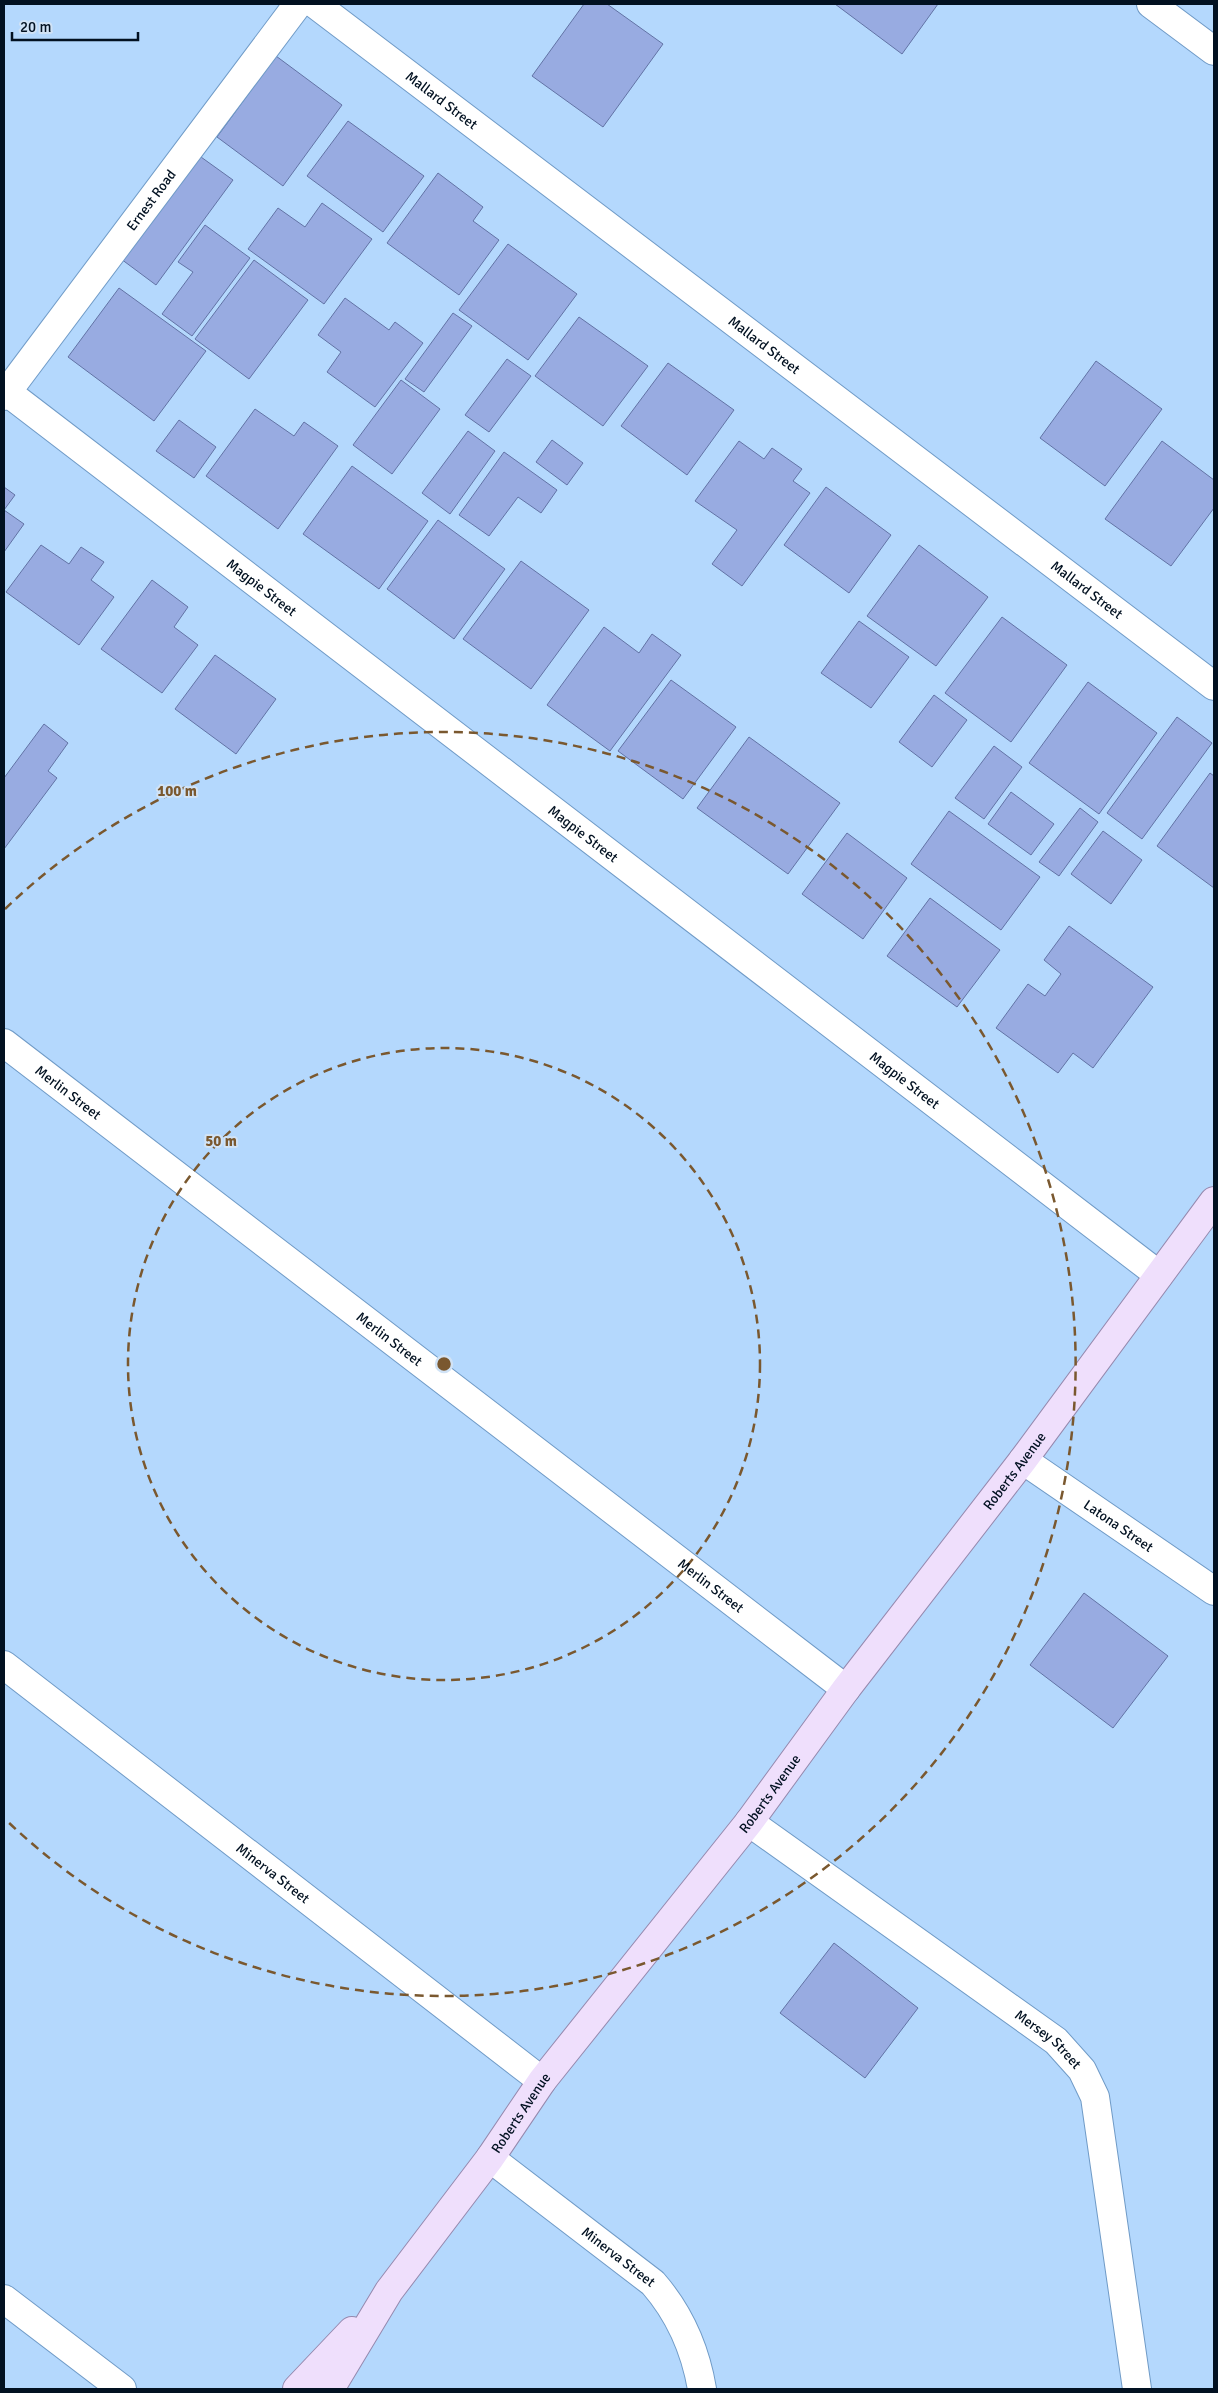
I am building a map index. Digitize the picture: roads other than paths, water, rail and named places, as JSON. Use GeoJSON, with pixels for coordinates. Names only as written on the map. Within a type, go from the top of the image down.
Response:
{"type":"FeatureCollection","features":[{"type":"Feature","properties":{"kind":"main road","name":"Roberts Avenue"},"geometry":{"type":"LineString","coordinates":[[330,2389],[389,2291],[490,2158],[542,2082],[749,1822],[846,1689],[1023,1460],[1214,1201]]}},
{"type":"Feature","properties":{"kind":"main road"},"geometry":{"type":"LineString","coordinates":[[297,2389],[389,2291]]}},
{"type":"Feature","properties":{"kind":"street","name":"Ernest Road"},"geometry":{"type":"LineString","coordinates":[[5,394],[298,4]]}},
{"type":"Feature","properties":{"kind":"street","name":"Mallard Street"},"geometry":{"type":"LineString","coordinates":[[315,4],[1214,686]]}},
{"type":"Feature","properties":{"kind":"street"},"geometry":{"type":"LineString","coordinates":[[1151,4],[1214,51]]}},
{"type":"Feature","properties":{"kind":"street","name":"Magpie Street"},"geometry":{"type":"LineString","coordinates":[[5,394],[1159,1275]]}},
{"type":"Feature","properties":{"kind":"street","name":"Merlin Street"},"geometry":{"type":"LineString","coordinates":[[4,1044],[846,1689]]}},
{"type":"Feature","properties":{"kind":"street","name":"Latona Street"},"geometry":{"type":"LineString","coordinates":[[1023,1460],[1214,1591]]}},
{"type":"Feature","properties":{"kind":"street","name":"Minerva Street"},"geometry":{"type":"LineString","coordinates":[[4,1666],[542,2082]]}},
{"type":"Feature","properties":{"kind":"street","name":"Mersey Street"},"geometry":{"type":"LineString","coordinates":[[749,1822],[1056,2041],[1082,2070],[1095,2097],[1137,2389]]}},
{"type":"Feature","properties":{"kind":"street","name":"Minerva Street"},"geometry":{"type":"LineString","coordinates":[[490,2158],[653,2283],[668,2300],[685,2331],[697,2361],[702,2389]]}},
{"type":"Feature","properties":{"kind":"street"},"geometry":{"type":"LineString","coordinates":[[4,2299],[122,2389]]}}]}
